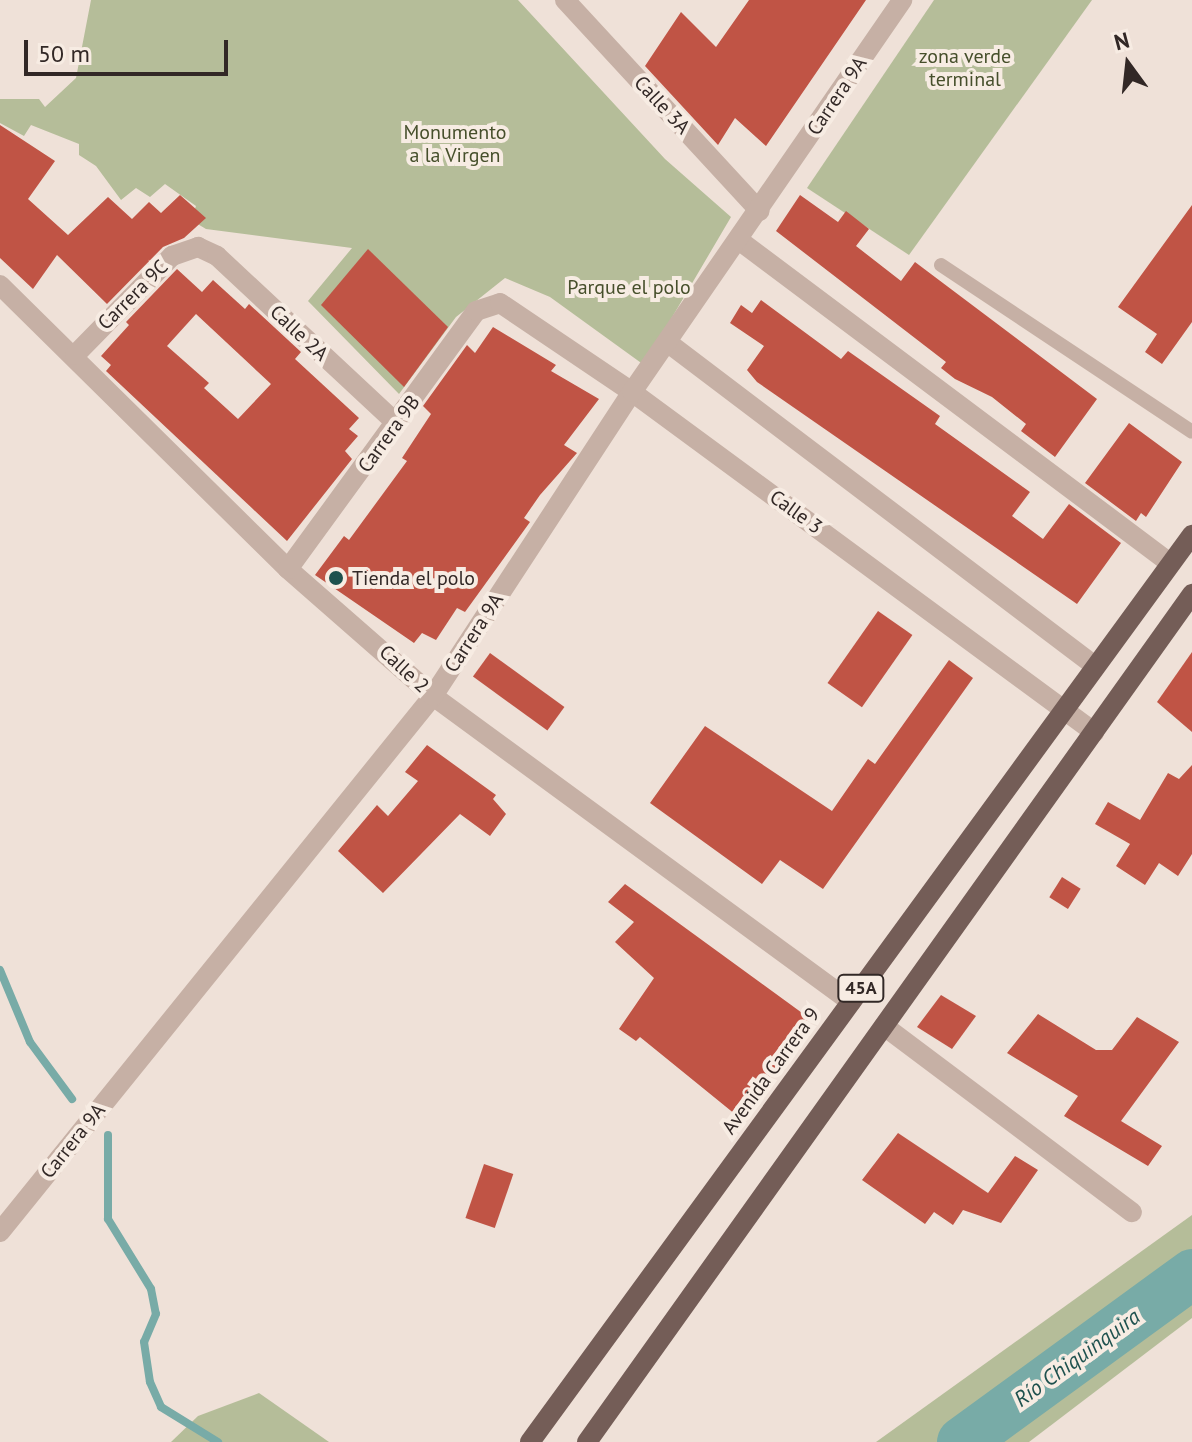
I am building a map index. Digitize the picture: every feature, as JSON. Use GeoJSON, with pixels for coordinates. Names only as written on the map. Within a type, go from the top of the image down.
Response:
{"type":"FeatureCollection","features":[{"type":"Feature","properties":{"kind":"main road","name":"Avenida Carrera 9"},"geometry":{"type":"LineString","coordinates":[[530,1442],[1192,535]]}},
{"type":"Feature","properties":{"kind":"main road","name":"45A"},"geometry":{"type":"LineString","coordinates":[[587,1442],[1192,594]]}},
{"type":"Feature","properties":{"kind":"street","name":"Calle 3A"},"geometry":{"type":"LineString","coordinates":[[565,0],[760,211]]}},
{"type":"Feature","properties":{"kind":"street","name":"Carrera 9A"},"geometry":{"type":"LineString","coordinates":[[0,1232],[433,696],[632,392],[740,241],[902,0]]}},
{"type":"Feature","properties":{"kind":"street"},"geometry":{"type":"LineString","coordinates":[[740,241],[1170,563]]}},
{"type":"Feature","properties":{"kind":"street","name":"Carrera 9C"},"geometry":{"type":"LineString","coordinates":[[75,355],[172,256],[198,247]]}},
{"type":"Feature","properties":{"kind":"street","name":"Calle 2A"},"geometry":{"type":"LineString","coordinates":[[198,247],[217,256],[397,424]]}},
{"type":"Feature","properties":{"kind":"street","name":"Calle 2"},"geometry":{"type":"LineString","coordinates":[[0,285],[75,355],[288,569],[433,696],[851,1002]]}},
{"type":"Feature","properties":{"kind":"street","name":"Carrera 9B"},"geometry":{"type":"LineString","coordinates":[[288,569],[397,424],[476,311],[491,302]]}},
{"type":"Feature","properties":{"kind":"street","name":"Calle 3"},"geometry":{"type":"LineString","coordinates":[[491,302],[508,306],[632,392],[1094,732]]}},
{"type":"Feature","properties":{"kind":"street"},"geometry":{"type":"LineString","coordinates":[[667,342],[1095,666]]}},
{"type":"Feature","properties":{"kind":"street"},"geometry":{"type":"LineString","coordinates":[[884,1026],[1132,1212]]}},
{"type":"Feature","properties":{"kind":"lane"},"geometry":{"type":"LineString","coordinates":[[941,265],[1192,432]]}},
{"type":"Feature","properties":{"kind":"green space","name":"Monumento a la Virgen"},"geometry":{"type":"Polygon","coordinates":[[[91,0],[518,0],[665,159],[731,217],[644,365],[550,297],[505,278],[456,317],[399,394],[308,301],[352,248],[206,229],[191,220],[196,206],[165,184],[150,197],[136,188],[121,200],[96,166],[79,155],[79,144],[31,125],[24,136],[0,123],[0,99],[39,99],[45,107],[76,78],[91,0]]]}},
{"type":"Feature","properties":{"kind":"green space","name":"zona verde terminal"},"geometry":{"type":"Polygon","coordinates":[[[934,0],[1092,0],[909,255],[807,188],[934,0]]]}},
{"type":"Feature","properties":{"kind":"green space"},"geometry":{"type":"Polygon","coordinates":[[[1192,1215],[1192,1318],[1029,1442],[876,1442],[1192,1215]]]}},
{"type":"Feature","properties":{"kind":"green space"},"geometry":{"type":"Polygon","coordinates":[[[259,1393],[329,1442],[171,1442],[198,1416],[259,1393]]]}},
{"type":"Feature","properties":{"kind":"building"},"geometry":{"type":"Polygon","coordinates":[[[749,0],[866,0],[766,146],[735,118],[718,145],[645,66],[681,12],[716,47],[749,0]]]}},
{"type":"Feature","properties":{"kind":"building"},"geometry":{"type":"Polygon","coordinates":[[[0,125],[55,161],[28,199],[68,235],[108,197],[132,219],[149,202],[161,213],[180,195],[206,218],[184,238],[163,247],[107,304],[57,255],[33,289],[0,258],[0,125]]]}},
{"type":"Feature","properties":{"kind":"building"},"geometry":{"type":"Polygon","coordinates":[[[800,195],[838,222],[846,211],[869,229],[856,246],[901,281],[915,262],[1097,399],[1055,457],[1021,431],[1026,424],[992,397],[955,379],[941,368],[946,362],[776,231],[800,195]]]}},
{"type":"Feature","properties":{"kind":"building"},"geometry":{"type":"Polygon","coordinates":[[[1192,205],[1192,322],[1162,364],[1145,352],[1157,334],[1118,307],[1192,205]]]}},
{"type":"Feature","properties":{"kind":"building"},"geometry":{"type":"Polygon","coordinates":[[[368,249],[448,327],[404,387],[321,305],[368,249]]]}},
{"type":"Feature","properties":{"kind":"building"},"geometry":{"type":"Polygon","coordinates":[[[177,269],[202,292],[213,280],[245,309],[249,304],[301,352],[295,359],[359,418],[349,429],[358,436],[345,451],[352,459],[287,541],[106,371],[111,365],[101,356],[129,325],[126,322],[177,269]],[[196,314],[167,346],[209,383],[204,388],[238,419],[271,384],[196,314]]]}},
{"type":"Feature","properties":{"kind":"building"},"geometry":{"type":"Polygon","coordinates":[[[761,300],[841,359],[848,351],[940,416],[935,424],[1030,492],[1012,516],[1043,539],[1069,504],[1121,543],[1077,604],[757,382],[747,370],[764,346],[730,323],[741,305],[752,313],[761,300]]]}},
{"type":"Feature","properties":{"kind":"building"},"geometry":{"type":"Polygon","coordinates":[[[493,327],[556,365],[551,371],[599,399],[564,445],[577,453],[540,495],[524,518],[530,522],[465,612],[457,608],[436,640],[422,633],[414,643],[315,575],[344,536],[349,540],[407,461],[402,458],[431,414],[423,406],[467,345],[475,353],[493,327]]]}},
{"type":"Feature","properties":{"kind":"building"},"geometry":{"type":"Polygon","coordinates":[[[1129,423],[1182,462],[1146,517],[1141,513],[1136,521],[1085,483],[1129,423]]]}},
{"type":"Feature","properties":{"kind":"building"},"geometry":{"type":"Polygon","coordinates":[[[878,611],[912,635],[862,707],[828,683],[878,611]]]}},
{"type":"Feature","properties":{"kind":"building"},"geometry":{"type":"Polygon","coordinates":[[[1192,652],[1192,732],[1157,702],[1192,652]]]}},
{"type":"Feature","properties":{"kind":"building"},"geometry":{"type":"Polygon","coordinates":[[[490,653],[564,707],[547,731],[473,676],[490,653]]]}},
{"type":"Feature","properties":{"kind":"building"},"geometry":{"type":"Polygon","coordinates":[[[949,660],[973,678],[823,889],[780,860],[762,884],[650,803],[705,726],[832,811],[868,759],[875,764],[949,660]]]}},
{"type":"Feature","properties":{"kind":"building"},"geometry":{"type":"Polygon","coordinates":[[[427,745],[496,795],[493,799],[506,814],[490,836],[460,814],[383,893],[338,851],[377,805],[388,816],[418,781],[405,772],[427,745]]]}},
{"type":"Feature","properties":{"kind":"building"},"geometry":{"type":"Polygon","coordinates":[[[1192,765],[1192,854],[1178,876],[1159,863],[1145,885],[1116,866],[1130,844],[1095,824],[1108,802],[1140,820],[1168,773],[1179,779],[1192,765]]]}},
{"type":"Feature","properties":{"kind":"building"},"geometry":{"type":"Polygon","coordinates":[[[1062,877],[1081,889],[1068,909],[1049,897],[1062,877]]]}},
{"type":"Feature","properties":{"kind":"building"},"geometry":{"type":"Polygon","coordinates":[[[625,884],[809,1018],[741,1119],[640,1037],[636,1041],[619,1029],[654,978],[615,942],[634,922],[608,902],[625,884]]]}},
{"type":"Feature","properties":{"kind":"building"},"geometry":{"type":"Polygon","coordinates":[[[941,995],[976,1016],[952,1049],[917,1027],[941,995]]]}},
{"type":"Feature","properties":{"kind":"building"},"geometry":{"type":"Polygon","coordinates":[[[1038,1014],[1096,1050],[1112,1050],[1137,1017],[1179,1042],[1121,1121],[1162,1146],[1148,1166],[1064,1116],[1078,1096],[1007,1053],[1038,1014]]]}},
{"type":"Feature","properties":{"kind":"building"},"geometry":{"type":"Polygon","coordinates":[[[898,1133],[988,1193],[1015,1156],[1038,1170],[1001,1223],[963,1210],[953,1225],[934,1212],[925,1224],[862,1180],[898,1133]]]}},
{"type":"Feature","properties":{"kind":"building"},"geometry":{"type":"Polygon","coordinates":[[[484,1164],[513,1174],[495,1228],[465,1218],[484,1164]]]}},
{"type":"Feature","properties":{"kind":"waterway"},"geometry":{"type":"LineString","coordinates":[[0,970],[30,1042],[72,1099]]}},
{"type":"Feature","properties":{"kind":"waterway"},"geometry":{"type":"LineString","coordinates":[[108,1135],[108,1219],[151,1289],[156,1314],[144,1342],[150,1382],[161,1407],[218,1442]]}},
{"type":"Feature","properties":{"kind":"waterway","name":"Río Chiquinquira"},"geometry":{"type":"LineString","coordinates":[[962,1442],[1192,1274]]}},
{"type":"Feature","properties":{"kind":"place","name":"Tienda el polo"},"geometry":{"type":"Point","coordinates":[336,578]}},
{"type":"Feature","properties":{"kind":"park label","name":"Parque el polo"},"geometry":{"type":"Point","coordinates":[629,287]}}]}
